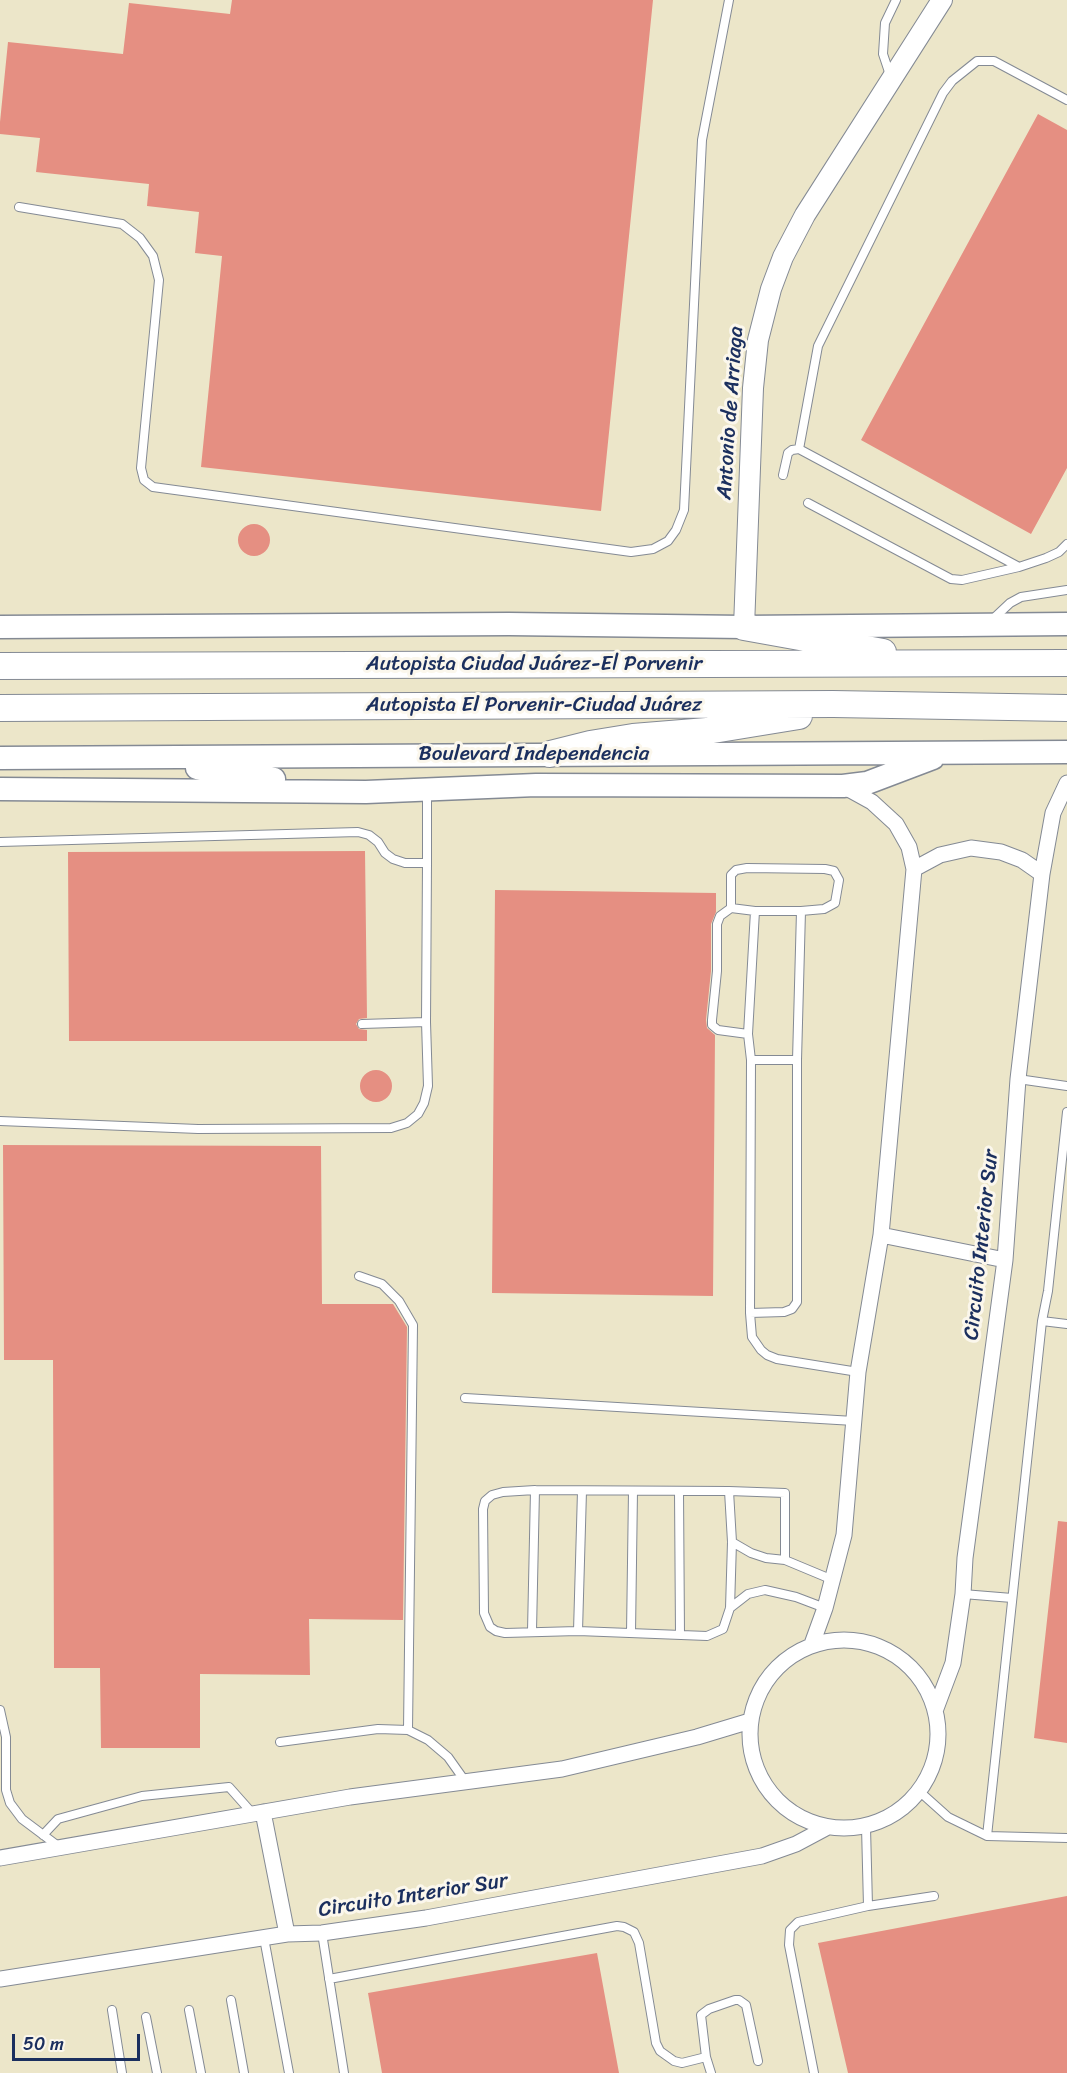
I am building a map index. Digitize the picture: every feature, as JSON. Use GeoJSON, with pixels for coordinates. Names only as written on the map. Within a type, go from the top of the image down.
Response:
{"type":"FeatureCollection","features":[{"type":"Feature","properties":{"kind":"highway"},"geometry":{"type":"LineString","coordinates":[[744,627],[948,664]]}},
{"type":"Feature","properties":{"kind":"highway","name":"Autopista Ciudad Juárez-El Porvenir"},"geometry":{"type":"LineString","coordinates":[[0,666],[1067,663]]}},
{"type":"Feature","properties":{"kind":"highway"},"geometry":{"type":"LineString","coordinates":[[550,754],[633,737],[707,731],[787,719],[833,704]]}},
{"type":"Feature","properties":{"kind":"highway","name":"Autopista El Porvenir-Ciudad Juárez"},"geometry":{"type":"LineString","coordinates":[[0,708],[833,704],[1067,708]]}},
{"type":"Feature","properties":{"kind":"main road"},"geometry":{"type":"LineString","coordinates":[[0,627],[508,624],[744,627],[1067,624]]}},
{"type":"Feature","properties":{"kind":"main road","name":"Boulevard Independencia"},"geometry":{"type":"LineString","coordinates":[[0,758],[1067,752]]}},
{"type":"Feature","properties":{"kind":"main road"},"geometry":{"type":"LineString","coordinates":[[0,789],[366,792],[536,785],[843,786],[867,783],[946,753]]}},
{"type":"Feature","properties":{"kind":"main road"},"geometry":{"type":"LineString","coordinates":[[118,758],[366,792]]}},
{"type":"Feature","properties":{"kind":"street","name":"Antonio de Arriaga"},"geometry":{"type":"LineString","coordinates":[[744,627],[753,388],[758,340],[764,313],[783,257],[805,215],[942,0]]}},
{"type":"Feature","properties":{"kind":"street","name":"Circuito Interior Sur"},"geometry":{"type":"LineString","coordinates":[[935,1711],[953,1663],[963,1594],[965,1558],[1005,1260],[1018,1080],[1042,874],[1053,813],[1067,783]]}},
{"type":"Feature","properties":{"kind":"street"},"geometry":{"type":"LineString","coordinates":[[812,1644],[825,1608],[844,1535],[858,1372],[881,1235],[914,869],[909,847],[896,824],[872,802],[843,786]]}},
{"type":"Feature","properties":{"kind":"street"},"geometry":{"type":"LineString","coordinates":[[914,869],[940,855],[971,848],[1001,852],[1022,860],[1042,874]]}},
{"type":"Feature","properties":{"kind":"street"},"geometry":{"type":"LineString","coordinates":[[881,1235],[1005,1260]]}},
{"type":"Feature","properties":{"kind":"street"},"geometry":{"type":"LineString","coordinates":[[837,1639],[863,1641],[888,1650],[909,1666],[926,1686],[935,1711],[938,1731],[936,1753],[930,1773],[919,1791],[902,1808],[866,1827],[841,1830],[826,1828],[792,1812],[772,1795],[758,1773],[750,1747],[750,1720],[757,1695],[770,1673],[789,1656],[812,1644],[837,1639]]}},
{"type":"Feature","properties":{"kind":"street"},"geometry":{"type":"LineString","coordinates":[[0,1858],[350,1797],[562,1768],[697,1737],[750,1720]]}},
{"type":"Feature","properties":{"kind":"street"},"geometry":{"type":"LineString","coordinates":[[258,1813],[287,1934]]}},
{"type":"Feature","properties":{"kind":"street","name":"Circuito Interior Sur"},"geometry":{"type":"LineString","coordinates":[[0,1979],[287,1934],[322,1933],[426,1918],[762,1856],[796,1844],[826,1828]]}},
{"type":"Feature","properties":{"kind":"lane"},"geometry":{"type":"LineString","coordinates":[[19,207],[122,224],[140,237],[153,256],[159,280],[141,468],[144,480],[153,487],[631,552],[653,549],[668,541],[676,530],[684,510],[702,140],[729,0]]}},
{"type":"Feature","properties":{"kind":"lane"},"geometry":{"type":"LineString","coordinates":[[891,80],[883,54],[885,24],[896,0]]}},
{"type":"Feature","properties":{"kind":"lane"},"geometry":{"type":"LineString","coordinates":[[799,449],[818,345],[943,93],[952,81],[977,61],[994,61],[1067,100]]}},
{"type":"Feature","properties":{"kind":"lane"},"geometry":{"type":"LineString","coordinates":[[783,476],[788,453],[799,449],[1019,567]]}},
{"type":"Feature","properties":{"kind":"lane"},"geometry":{"type":"LineString","coordinates":[[808,503],[951,579],[962,580],[1019,567],[1059,552],[1067,544]]}},
{"type":"Feature","properties":{"kind":"lane"},"geometry":{"type":"LineString","coordinates":[[988,624],[1010,603],[1021,597],[1067,590]]}},
{"type":"Feature","properties":{"kind":"lane"},"geometry":{"type":"LineString","coordinates":[[0,1120],[198,1128],[391,1128],[407,1124],[418,1114],[424,1103],[428,1086],[427,791]]}},
{"type":"Feature","properties":{"kind":"lane"},"geometry":{"type":"LineString","coordinates":[[0,842],[358,832],[369,835],[378,842],[393,860],[405,863],[427,863]]}},
{"type":"Feature","properties":{"kind":"lane"},"geometry":{"type":"LineString","coordinates":[[731,908],[731,875],[736,870],[825,868],[834,872],[839,880],[835,903],[824,909],[755,911],[731,908],[720,916],[717,924],[717,971],[712,1024],[718,1030],[748,1034]]}},
{"type":"Feature","properties":{"kind":"lane"},"geometry":{"type":"LineString","coordinates":[[755,911],[748,1034],[751,1060],[750,1312],[752,1337],[761,1350],[777,1359],[858,1372]]}},
{"type":"Feature","properties":{"kind":"lane"},"geometry":{"type":"LineString","coordinates":[[750,1312],[784,1312],[792,1309],[797,1302],[797,1060],[801,911]]}},
{"type":"Feature","properties":{"kind":"lane"},"geometry":{"type":"LineString","coordinates":[[362,1024],[426,1022]]}},
{"type":"Feature","properties":{"kind":"lane"},"geometry":{"type":"LineString","coordinates":[[751,1060],[797,1060]]}},
{"type":"Feature","properties":{"kind":"lane"},"geometry":{"type":"LineString","coordinates":[[1018,1080],[1067,1086]]}},
{"type":"Feature","properties":{"kind":"lane"},"geometry":{"type":"LineString","coordinates":[[987,1836],[1067,1112]]}},
{"type":"Feature","properties":{"kind":"lane"},"geometry":{"type":"LineString","coordinates":[[359,1276],[382,1284],[399,1301],[412,1325],[408,1730]]}},
{"type":"Feature","properties":{"kind":"lane"},"geometry":{"type":"LineString","coordinates":[[1042,1322],[1067,1324]]}},
{"type":"Feature","properties":{"kind":"lane"},"geometry":{"type":"LineString","coordinates":[[465,1398],[854,1421]]}},
{"type":"Feature","properties":{"kind":"lane"},"geometry":{"type":"LineString","coordinates":[[729,1491],[732,1542],[730,1608],[723,1629],[716,1634],[707,1636],[631,1632],[496,1631],[486,1622],[483,1509],[485,1501],[492,1495],[503,1492],[535,1490],[729,1491],[785,1493],[784,1560]]}},
{"type":"Feature","properties":{"kind":"lane"},"geometry":{"type":"LineString","coordinates":[[532,1631],[535,1490]]}},
{"type":"Feature","properties":{"kind":"lane"},"geometry":{"type":"LineString","coordinates":[[578,1631],[582,1491]]}},
{"type":"Feature","properties":{"kind":"lane"},"geometry":{"type":"LineString","coordinates":[[631,1632],[633,1491]]}},
{"type":"Feature","properties":{"kind":"lane"},"geometry":{"type":"LineString","coordinates":[[679,1491],[680,1635]]}},
{"type":"Feature","properties":{"kind":"lane"},"geometry":{"type":"LineString","coordinates":[[732,1542],[751,1553],[784,1560],[833,1580]]}},
{"type":"Feature","properties":{"kind":"lane"},"geometry":{"type":"LineString","coordinates":[[730,1608],[748,1594],[765,1590],[796,1597],[825,1608]]}},
{"type":"Feature","properties":{"kind":"lane"},"geometry":{"type":"LineString","coordinates":[[963,1594],[1012,1599]]}},
{"type":"Feature","properties":{"kind":"lane"},"geometry":{"type":"LineString","coordinates":[[0,1710],[6,1737],[6,1790],[10,1803],[22,1819],[59,1847]]}},
{"type":"Feature","properties":{"kind":"lane"},"geometry":{"type":"LineString","coordinates":[[280,1742],[378,1729],[408,1730],[428,1740],[448,1757],[465,1781]]}},
{"type":"Feature","properties":{"kind":"lane"},"geometry":{"type":"LineString","coordinates":[[43,1835],[58,1819],[142,1796],[218,1788],[229,1787],[258,1813]]}},
{"type":"Feature","properties":{"kind":"lane"},"geometry":{"type":"LineString","coordinates":[[919,1791],[948,1817],[987,1836],[1067,1838]]}},
{"type":"Feature","properties":{"kind":"lane"},"geometry":{"type":"LineString","coordinates":[[866,1827],[868,1906]]}},
{"type":"Feature","properties":{"kind":"lane"},"geometry":{"type":"LineString","coordinates":[[814,2073],[789,1945],[790,1930],[798,1922],[868,1906],[934,1896]]}},
{"type":"Feature","properties":{"kind":"lane"},"geometry":{"type":"LineString","coordinates":[[329,1979],[617,1926],[624,1927],[634,1932],[639,1943],[656,2043],[660,2051],[674,2061],[682,2063],[706,2057]]}},
{"type":"Feature","properties":{"kind":"lane"},"geometry":{"type":"LineString","coordinates":[[322,1933],[344,2073]]}},
{"type":"Feature","properties":{"kind":"lane"},"geometry":{"type":"LineString","coordinates":[[264,1938],[289,2073]]}},
{"type":"Feature","properties":{"kind":"lane"},"geometry":{"type":"LineString","coordinates":[[231,2000],[244,2073]]}},
{"type":"Feature","properties":{"kind":"lane"},"geometry":{"type":"LineString","coordinates":[[711,2073],[706,2057],[701,2015],[709,2009],[739,2000],[746,2005],[758,2061]]}},
{"type":"Feature","properties":{"kind":"lane"},"geometry":{"type":"LineString","coordinates":[[112,2010],[122,2073]]}},
{"type":"Feature","properties":{"kind":"lane"},"geometry":{"type":"LineString","coordinates":[[189,2010],[201,2073]]}},
{"type":"Feature","properties":{"kind":"lane"},"geometry":{"type":"LineString","coordinates":[[146,2017],[157,2073]]}},
{"type":"Feature","properties":{"kind":"building"},"geometry":{"type":"Polygon","coordinates":[[[232,0],[653,0],[601,511],[201,467],[222,256],[195,253],[199,212],[147,206],[149,184],[36,172],[40,138],[0,134],[0,122],[8,42],[123,54],[129,3],[230,14],[232,0]]]}},
{"type":"Feature","properties":{"kind":"building"},"geometry":{"type":"Polygon","coordinates":[[[1038,114],[1067,130],[1067,468],[1031,534],[861,440],[1038,114]]]}},
{"type":"Feature","properties":{"kind":"building"},"geometry":{"type":"Polygon","coordinates":[[[254,524],[265,529],[270,540],[265,551],[254,556],[243,551],[238,540],[243,529],[254,524]]]}},
{"type":"Feature","properties":{"kind":"building"},"geometry":{"type":"Polygon","coordinates":[[[365,851],[367,1018],[359,1019],[356,1024],[359,1029],[367,1030],[367,1041],[69,1041],[68,852],[365,851]]]}},
{"type":"Feature","properties":{"kind":"building"},"geometry":{"type":"Polygon","coordinates":[[[495,890],[716,893],[716,912],[711,924],[711,971],[706,1020],[707,1028],[715,1035],[713,1296],[492,1293],[495,890]]]}},
{"type":"Feature","properties":{"kind":"building"},"geometry":{"type":"Polygon","coordinates":[[[376,1070],[387,1075],[392,1086],[387,1097],[376,1102],[365,1097],[360,1086],[365,1075],[376,1070]]]}},
{"type":"Feature","properties":{"kind":"building"},"geometry":{"type":"Polygon","coordinates":[[[3,1145],[321,1146],[322,1304],[393,1304],[407,1327],[403,1620],[309,1619],[310,1675],[200,1674],[200,1748],[101,1748],[100,1668],[54,1668],[53,1360],[4,1360],[3,1145]]]}},
{"type":"Feature","properties":{"kind":"building"},"geometry":{"type":"Polygon","coordinates":[[[1058,1521],[1067,1522],[1067,1743],[1034,1738],[1058,1521]]]}},
{"type":"Feature","properties":{"kind":"building"},"geometry":{"type":"Polygon","coordinates":[[[1067,1896],[1067,2073],[848,2073],[818,1943],[1067,1896]]]}},
{"type":"Feature","properties":{"kind":"building"},"geometry":{"type":"Polygon","coordinates":[[[597,1953],[619,2073],[382,2073],[368,1993],[597,1953]]]}}]}
